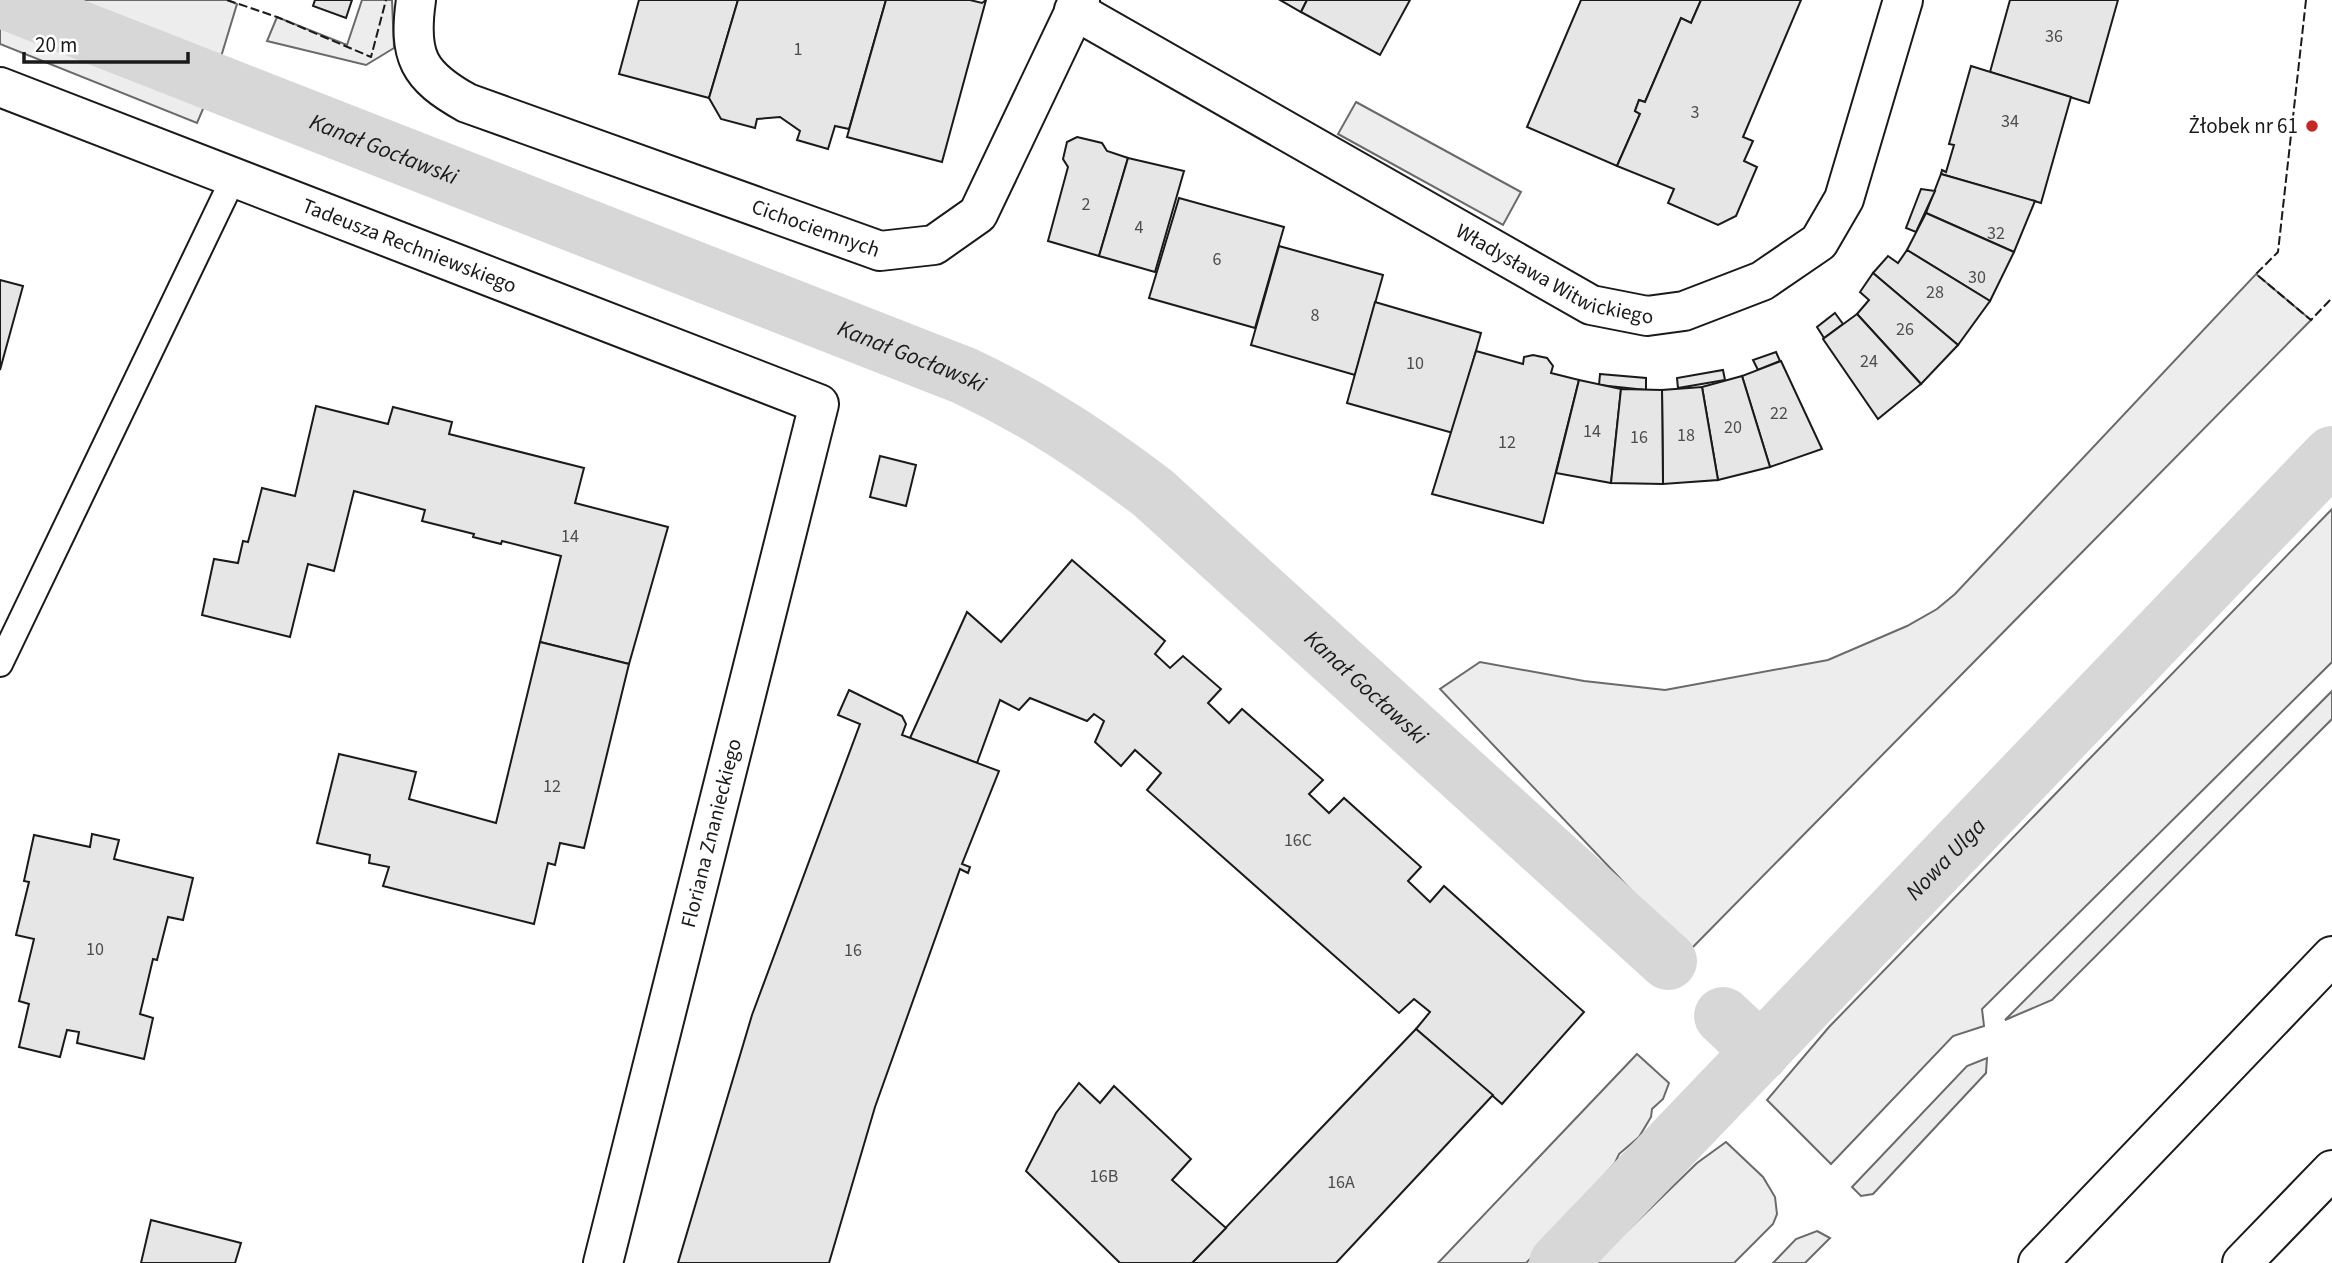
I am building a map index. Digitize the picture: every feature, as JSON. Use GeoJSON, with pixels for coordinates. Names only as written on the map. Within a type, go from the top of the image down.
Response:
{"type":"FeatureCollection","features":[{"type":"Feature","properties":{"kind":"street","name":"Cichociemnych"},"geometry":{"type":"LineString","coordinates":[[416,0],[413,25],[419,63],[437,86],[467,103],[880,251],[934,245],[978,214],[1077,5]]}},
{"type":"Feature","properties":{"kind":"street","name":"Władysława Witwickiego"},"geometry":{"type":"LineString","coordinates":[[1077,5],[1591,305],[1647,316],[1685,311],[1762,281],[1819,242],[1844,199],[1903,0]]}},
{"type":"Feature","properties":{"kind":"street","name":"Tadeusza Rechniewskiego"},"geometry":{"type":"LineString","coordinates":[[0,87],[819,404]]}},
{"type":"Feature","properties":{"kind":"street","name":"Floriana Znanieckiego"},"geometry":{"type":"LineString","coordinates":[[603,1263],[819,404]]}},
{"type":"Feature","properties":{"kind":"street"},"geometry":{"type":"LineString","coordinates":[[2038,1263],[2332,957]]}},
{"type":"Feature","properties":{"kind":"street"},"geometry":{"type":"LineString","coordinates":[[2242,1263],[2332,1170]]}},
{"type":"Feature","properties":{"kind":"lane"},"geometry":{"type":"LineString","coordinates":[[0,664],[233,179]]}},
{"type":"Feature","properties":{"kind":"shaded area"},"geometry":{"type":"Polygon","coordinates":[[[37,0],[227,0],[237,4],[217,70],[37,0]]]}},
{"type":"Feature","properties":{"kind":"shaded area"},"geometry":{"type":"Polygon","coordinates":[[[362,0],[392,0],[394,48],[366,65],[267,41],[277,17],[347,45],[362,0]]]}},
{"type":"Feature","properties":{"kind":"shaded area"},"geometry":{"type":"Polygon","coordinates":[[[0,11],[209,95],[197,123],[0,44],[0,11]]]}},
{"type":"Feature","properties":{"kind":"shaded area"},"geometry":{"type":"Polygon","coordinates":[[[1356,102],[1521,192],[1503,225],[1338,134],[1356,102]]]}},
{"type":"Feature","properties":{"kind":"shaded area"},"geometry":{"type":"Polygon","coordinates":[[[2256,274],[2311,320],[1689,951],[1440,689],[1480,662],[1584,681],[1665,690],[1828,660],[1907,626],[1937,609],[1955,594],[2256,274]]]}},
{"type":"Feature","properties":{"kind":"shaded area"},"geometry":{"type":"Polygon","coordinates":[[[2332,509],[2332,662],[1982,1009],[1984,1026],[1953,1036],[1831,1164],[1767,1100],[1829,1027],[2332,509]]]}},
{"type":"Feature","properties":{"kind":"shaded area"},"geometry":{"type":"Polygon","coordinates":[[[2332,691],[2332,719],[2052,1000],[2005,1020],[2332,691]]]}},
{"type":"Feature","properties":{"kind":"shaded area"},"geometry":{"type":"Polygon","coordinates":[[[1637,1054],[1669,1083],[1663,1099],[1652,1109],[1651,1117],[1639,1137],[1619,1154],[1615,1163],[1532,1257],[1526,1263],[1438,1263],[1637,1054]]]}},
{"type":"Feature","properties":{"kind":"shaded area"},"geometry":{"type":"Polygon","coordinates":[[[1987,1058],[1986,1073],[1873,1194],[1861,1196],[1852,1187],[1967,1066],[1987,1058]]]}},
{"type":"Feature","properties":{"kind":"shaded area"},"geometry":{"type":"Polygon","coordinates":[[[1726,1142],[1763,1177],[1775,1197],[1777,1214],[1773,1224],[1734,1263],[1594,1263],[1697,1163],[1726,1142]]]}},
{"type":"Feature","properties":{"kind":"shaded area"},"geometry":{"type":"Polygon","coordinates":[[[1817,1231],[1830,1238],[1805,1263],[1773,1263],[1796,1239],[1817,1231]]]}},
{"type":"Feature","properties":{"kind":"building"},"geometry":{"type":"Polygon","coordinates":[[[315,0],[352,0],[346,18],[313,6],[315,0]]]}},
{"type":"Feature","properties":{"kind":"building"},"geometry":{"type":"Polygon","coordinates":[[[639,0],[738,0],[709,98],[619,74],[639,0]]]}},
{"type":"Feature","properties":{"kind":"building"},"geometry":{"type":"Polygon","coordinates":[[[738,0],[886,0],[849,129],[835,126],[828,149],[797,140],[800,131],[780,117],[757,119],[755,128],[721,119],[709,98],[738,0]]]}},
{"type":"Feature","properties":{"kind":"building"},"geometry":{"type":"Polygon","coordinates":[[[886,0],[970,0],[982,3],[986,0],[942,162],[847,137],[886,0]]]}},
{"type":"Feature","properties":{"kind":"building"},"geometry":{"type":"Polygon","coordinates":[[[1280,0],[1307,0],[1301,12],[1280,0]]]}},
{"type":"Feature","properties":{"kind":"building"},"geometry":{"type":"Polygon","coordinates":[[[1307,0],[1410,0],[1380,55],[1301,12],[1307,0]]]}},
{"type":"Feature","properties":{"kind":"building"},"geometry":{"type":"Polygon","coordinates":[[[1581,0],[1701,0],[1691,23],[1681,18],[1645,102],[1639,100],[1635,111],[1640,114],[1617,166],[1527,127],[1581,0]]]}},
{"type":"Feature","properties":{"kind":"building"},"geometry":{"type":"Polygon","coordinates":[[[1701,0],[1801,0],[1743,137],[1753,141],[1744,161],[1757,167],[1736,216],[1718,225],[1668,203],[1674,189],[1617,166],[1640,114],[1635,111],[1639,100],[1645,102],[1681,18],[1691,23],[1701,0]]]}},
{"type":"Feature","properties":{"kind":"building"},"geometry":{"type":"Polygon","coordinates":[[[2010,0],[2118,0],[2089,103],[1990,72],[2010,0]]]}},
{"type":"Feature","properties":{"kind":"building"},"geometry":{"type":"Polygon","coordinates":[[[1971,66],[2071,97],[2041,203],[1941,174],[1942,170],[1946,172],[1954,145],[1949,144],[1971,66]]]}},
{"type":"Feature","properties":{"kind":"building"},"geometry":{"type":"Polygon","coordinates":[[[1077,137],[1102,143],[1107,151],[1128,158],[1099,256],[1048,241],[1068,167],[1063,159],[1067,142],[1077,137]]]}},
{"type":"Feature","properties":{"kind":"building"},"geometry":{"type":"Polygon","coordinates":[[[1128,158],[1184,171],[1155,272],[1099,256],[1128,158]]]}},
{"type":"Feature","properties":{"kind":"building"},"geometry":{"type":"Polygon","coordinates":[[[1941,174],[2035,201],[2014,252],[1926,213],[1941,174]]]}},
{"type":"Feature","properties":{"kind":"building"},"geometry":{"type":"Polygon","coordinates":[[[1921,189],[1935,191],[1916,232],[1906,228],[1921,189]]]}},
{"type":"Feature","properties":{"kind":"building"},"geometry":{"type":"Polygon","coordinates":[[[1179,198],[1284,227],[1255,328],[1149,298],[1179,198]]]}},
{"type":"Feature","properties":{"kind":"building"},"geometry":{"type":"Polygon","coordinates":[[[1926,213],[2014,252],[1990,301],[1907,250],[1926,213]]]}},
{"type":"Feature","properties":{"kind":"building"},"geometry":{"type":"Polygon","coordinates":[[[1279,246],[1383,275],[1355,375],[1251,345],[1279,246]]]}},
{"type":"Feature","properties":{"kind":"building"},"geometry":{"type":"Polygon","coordinates":[[[1907,250],[1990,301],[1958,345],[1873,273],[1888,256],[1898,263],[1907,250]]]}},
{"type":"Feature","properties":{"kind":"building"},"geometry":{"type":"Polygon","coordinates":[[[1873,273],[1958,345],[1921,384],[1857,314],[1869,300],[1860,292],[1873,273]]]}},
{"type":"Feature","properties":{"kind":"building"},"geometry":{"type":"Polygon","coordinates":[[[0,280],[23,286],[0,370],[0,280]]]}},
{"type":"Feature","properties":{"kind":"building"},"geometry":{"type":"Polygon","coordinates":[[[1375,302],[1481,333],[1453,433],[1347,403],[1375,302]]]}},
{"type":"Feature","properties":{"kind":"building"},"geometry":{"type":"Polygon","coordinates":[[[1835,313],[1843,324],[1824,338],[1817,327],[1835,313]]]}},
{"type":"Feature","properties":{"kind":"building"},"geometry":{"type":"Polygon","coordinates":[[[1857,314],[1921,384],[1878,419],[1823,339],[1857,314]]]}},
{"type":"Feature","properties":{"kind":"building"},"geometry":{"type":"Polygon","coordinates":[[[1476,351],[1523,364],[1524,357],[1533,355],[1547,358],[1553,366],[1551,373],[1579,380],[1543,523],[1432,494],[1476,351]]]}},
{"type":"Feature","properties":{"kind":"building"},"geometry":{"type":"Polygon","coordinates":[[[1776,352],[1780,361],[1758,370],[1753,360],[1776,352]]]}},
{"type":"Feature","properties":{"kind":"building"},"geometry":{"type":"Polygon","coordinates":[[[1781,361],[1822,449],[1770,467],[1742,376],[1781,361]]]}},
{"type":"Feature","properties":{"kind":"building"},"geometry":{"type":"Polygon","coordinates":[[[1723,370],[1725,380],[1678,388],[1677,378],[1723,370]]]}},
{"type":"Feature","properties":{"kind":"building"},"geometry":{"type":"Polygon","coordinates":[[[1600,374],[1646,378],[1646,390],[1599,385],[1600,374]]]}},
{"type":"Feature","properties":{"kind":"building"},"geometry":{"type":"Polygon","coordinates":[[[1742,376],[1770,467],[1718,480],[1702,387],[1742,376]]]}},
{"type":"Feature","properties":{"kind":"building"},"geometry":{"type":"Polygon","coordinates":[[[1579,380],[1621,389],[1611,483],[1556,473],[1579,380]]]}},
{"type":"Feature","properties":{"kind":"building"},"geometry":{"type":"Polygon","coordinates":[[[1702,387],[1718,480],[1663,484],[1662,390],[1702,387]]]}},
{"type":"Feature","properties":{"kind":"building"},"geometry":{"type":"Polygon","coordinates":[[[1621,389],[1662,390],[1663,484],[1611,483],[1621,389]]]}},
{"type":"Feature","properties":{"kind":"building"},"geometry":{"type":"Polygon","coordinates":[[[316,406],[388,424],[393,407],[452,422],[449,434],[584,468],[575,503],[668,527],[629,664],[540,642],[561,556],[502,541],[501,544],[473,537],[474,534],[422,521],[425,510],[354,491],[334,571],[308,564],[290,637],[202,615],[214,559],[238,563],[243,541],[248,542],[262,488],[295,496],[316,406]]]}},
{"type":"Feature","properties":{"kind":"building"},"geometry":{"type":"Polygon","coordinates":[[[880,456],[916,465],[906,506],[870,497],[880,456]]]}},
{"type":"Feature","properties":{"kind":"building"},"geometry":{"type":"Polygon","coordinates":[[[1072,560],[1165,641],[1155,654],[1170,668],[1183,656],[1221,689],[1208,703],[1229,723],[1242,709],[1323,780],[1309,794],[1329,813],[1344,798],[1421,867],[1408,881],[1430,902],[1444,886],[1584,1012],[1502,1104],[1416,1029],[1430,1012],[1414,999],[1399,1013],[1147,790],[1161,773],[1135,750],[1121,766],[1095,742],[1104,721],[1094,714],[1087,721],[1030,698],[1019,710],[1000,700],[977,763],[910,738],[967,612],[1001,642],[1072,560]]]}},
{"type":"Feature","properties":{"kind":"building"},"geometry":{"type":"Polygon","coordinates":[[[540,642],[629,664],[584,848],[560,843],[555,865],[548,863],[534,924],[383,886],[389,867],[369,863],[370,855],[317,843],[339,754],[416,772],[409,799],[496,823],[540,642]]]}},
{"type":"Feature","properties":{"kind":"building"},"geometry":{"type":"Polygon","coordinates":[[[849,690],[902,716],[906,724],[902,735],[999,771],[962,864],[970,867],[968,873],[960,869],[875,1107],[829,1263],[678,1263],[752,1015],[860,724],[838,715],[849,690]]]}},
{"type":"Feature","properties":{"kind":"building"},"geometry":{"type":"Polygon","coordinates":[[[92,834],[119,840],[114,859],[193,878],[183,920],[168,917],[157,960],[153,959],[140,1014],[153,1018],[144,1059],[77,1043],[79,1032],[67,1030],[60,1057],[19,1047],[29,1004],[19,1001],[34,939],[16,935],[29,882],[24,881],[34,835],[90,847],[92,834]]]}},
{"type":"Feature","properties":{"kind":"building"},"geometry":{"type":"Polygon","coordinates":[[[1416,1029],[1493,1095],[1336,1263],[1192,1263],[1416,1029]]]}},
{"type":"Feature","properties":{"kind":"building"},"geometry":{"type":"Polygon","coordinates":[[[1079,1083],[1100,1103],[1114,1086],[1191,1159],[1172,1180],[1226,1228],[1192,1263],[1120,1263],[1026,1171],[1056,1113],[1079,1083]]]}},
{"type":"Feature","properties":{"kind":"building"},"geometry":{"type":"Polygon","coordinates":[[[151,1220],[241,1243],[235,1263],[141,1263],[151,1220]]]}},
{"type":"Feature","properties":{"kind":"waterway","name":"Kanał Gocławski"},"geometry":{"type":"LineString","coordinates":[[4,0],[965,376],[1039,415],[1153,493],[1668,961]]}},
{"type":"Feature","properties":{"kind":"waterway","name":"Nowa Ulga"},"geometry":{"type":"LineString","coordinates":[[1558,1263],[2332,455]]}},
{"type":"Feature","properties":{"kind":"waterway","name":"Kanał Gocławski"},"geometry":{"type":"LineString","coordinates":[[1723,1016],[1761,1052]]}},
{"type":"Feature","properties":{"kind":"fence"},"geometry":{"type":"LineString","coordinates":[[227,0],[277,17],[371,57],[386,0]]}},
{"type":"Feature","properties":{"kind":"fence"},"geometry":{"type":"LineString","coordinates":[[2306,0],[2278,252],[2256,274],[2311,320],[2332,298]]}},
{"type":"Feature","properties":{"kind":"place","name":"Żłobek nr 61"},"geometry":{"type":"Point","coordinates":[2312,126]}}]}
